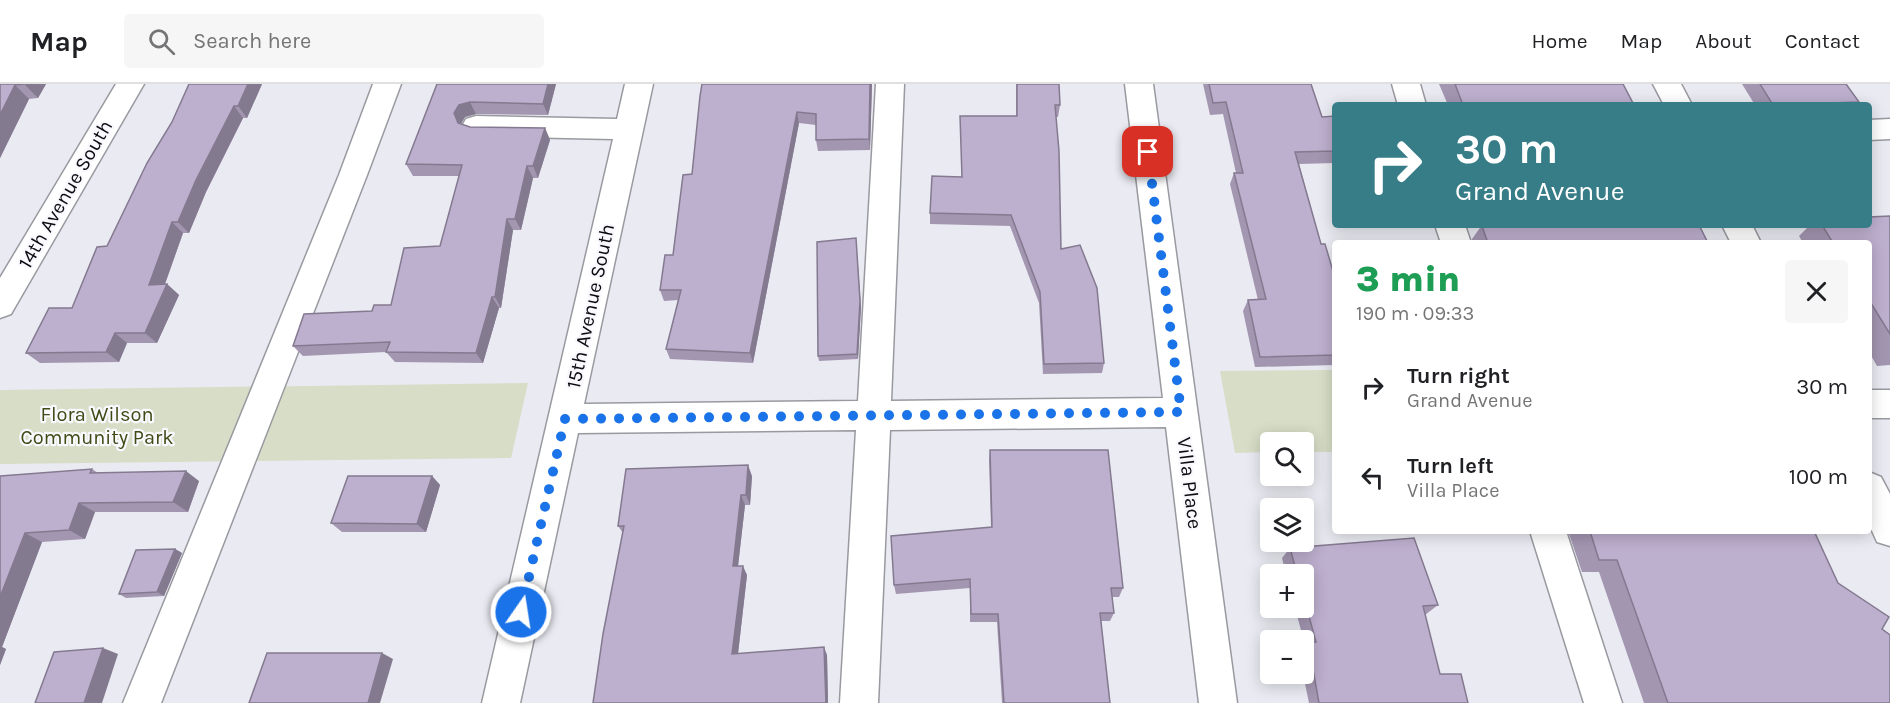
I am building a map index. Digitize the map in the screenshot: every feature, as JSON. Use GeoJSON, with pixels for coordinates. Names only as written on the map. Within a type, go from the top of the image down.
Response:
{"type":"FeatureCollection","features":[{"type":"Feature","properties":{"kind":"street","name":"14th Avenue South"},"geometry":{"type":"LineString","coordinates":[[0,305],[130,84]]}},
{"type":"Feature","properties":{"kind":"street"},"geometry":{"type":"LineString","coordinates":[[141,703],[353,175],[387,84]]}},
{"type":"Feature","properties":{"kind":"street","name":"15th Avenue South"},"geometry":{"type":"LineString","coordinates":[[501,703],[639,84]]}},
{"type":"Feature","properties":{"kind":"street"},"geometry":{"type":"LineString","coordinates":[[859,703],[890,84]]}},
{"type":"Feature","properties":{"kind":"street","name":"Villa Place"},"geometry":{"type":"LineString","coordinates":[[1139,84],[1218,703]]}},
{"type":"Feature","properties":{"kind":"street"},"geometry":{"type":"LineString","coordinates":[[1406,84],[1411,102]]}},
{"type":"Feature","properties":{"kind":"street"},"geometry":{"type":"LineString","coordinates":[[1667,84],[1676,102]]}},
{"type":"Feature","properties":{"kind":"street"},"geometry":{"type":"LineString","coordinates":[[476,126],[629,129]]}},
{"type":"Feature","properties":{"kind":"street"},"geometry":{"type":"LineString","coordinates":[[1872,130],[1890,129]]}},
{"type":"Feature","properties":{"kind":"street"},"geometry":{"type":"LineString","coordinates":[[1872,404],[1890,404]]}},
{"type":"Feature","properties":{"kind":"street"},"geometry":{"type":"LineString","coordinates":[[565,419],[1181,412]]}},
{"type":"Feature","properties":{"kind":"street"},"geometry":{"type":"LineString","coordinates":[[1872,494],[1890,530]]}},
{"type":"Feature","properties":{"kind":"street"},"geometry":{"type":"LineString","coordinates":[[1549,534],[1603,703]]}},
{"type":"Feature","properties":{"kind":"green space"},"geometry":{"type":"Polygon","coordinates":[[[1332,370],[1332,452],[1314,452],[1314,432],[1260,432],[1260,452],[1235,453],[1220,371],[1332,370]]]}},
{"type":"Feature","properties":{"kind":"green space","name":"Flora Wilson Community Park"},"geometry":{"type":"Polygon","coordinates":[[[528,383],[511,458],[0,464],[0,390],[528,383]]]}},
{"type":"Feature","properties":{"kind":"building"},"geometry":{"type":"Polygon","coordinates":[[[0,84],[24,84],[15,85],[0,115],[0,84]]]}},
{"type":"Feature","properties":{"kind":"building"},"geometry":{"type":"Polygon","coordinates":[[[189,84],[248,84],[238,106],[234,106],[196,180],[178,222],[172,222],[149,285],[167,284],[145,333],[115,333],[106,352],[26,353],[49,308],[72,308],[97,247],[107,246],[147,163],[172,122],[189,84]]]}},
{"type":"Feature","properties":{"kind":"building"},"geometry":{"type":"Polygon","coordinates":[[[437,84],[548,84],[543,104],[470,102],[459,105],[454,113],[458,123],[470,127],[545,128],[533,166],[527,166],[515,219],[507,219],[495,297],[492,297],[476,353],[386,352],[390,342],[293,346],[304,314],[372,311],[374,305],[391,305],[404,248],[440,246],[462,165],[406,164],[437,84]]]}},
{"type":"Feature","properties":{"kind":"building"},"geometry":{"type":"Polygon","coordinates":[[[702,84],[870,84],[869,139],[816,140],[816,114],[797,112],[750,353],[666,349],[681,290],[660,290],[665,255],[673,255],[683,175],[692,174],[702,84]]]}},
{"type":"Feature","properties":{"kind":"building"},"geometry":{"type":"Polygon","coordinates":[[[1017,84],[1059,84],[1060,105],[1055,105],[1059,151],[1061,249],[1080,245],[1097,288],[1104,363],[1044,364],[1040,292],[1011,215],[930,213],[932,176],[962,177],[960,116],[1017,116],[1017,84]]]}},
{"type":"Feature","properties":{"kind":"building"},"geometry":{"type":"Polygon","coordinates":[[[1209,84],[1311,84],[1322,117],[1332,116],[1332,151],[1295,152],[1321,244],[1325,244],[1332,268],[1332,355],[1260,357],[1248,300],[1266,299],[1234,173],[1243,173],[1226,102],[1213,103],[1209,84]]]}},
{"type":"Feature","properties":{"kind":"building"},"geometry":{"type":"Polygon","coordinates":[[[1455,84],[1623,84],[1632,102],[1462,102],[1455,84]]]}},
{"type":"Feature","properties":{"kind":"building"},"geometry":{"type":"Polygon","coordinates":[[[1760,84],[1846,84],[1859,102],[1771,102],[1760,84]]]}},
{"type":"Feature","properties":{"kind":"building"},"geometry":{"type":"Polygon","coordinates":[[[1890,216],[1890,334],[1872,305],[1872,240],[1831,240],[1824,228],[1872,228],[1872,217],[1890,216]]]}},
{"type":"Feature","properties":{"kind":"building"},"geometry":{"type":"Polygon","coordinates":[[[1700,228],[1706,240],[1487,240],[1483,229],[1700,228]]]}},
{"type":"Feature","properties":{"kind":"building"},"geometry":{"type":"Polygon","coordinates":[[[856,238],[860,301],[857,354],[818,356],[817,242],[856,238]]]}},
{"type":"Feature","properties":{"kind":"building"},"geometry":{"type":"Polygon","coordinates":[[[990,450],[1108,450],[1123,588],[1111,588],[1114,613],[1100,613],[1110,703],[1004,703],[998,614],[971,614],[970,579],[894,585],[891,536],[992,527],[990,450]]]}},
{"type":"Feature","properties":{"kind":"building"},"geometry":{"type":"Polygon","coordinates":[[[748,465],[746,495],[741,495],[733,566],[743,566],[732,654],[824,647],[826,703],[593,703],[603,634],[624,526],[618,526],[626,469],[748,465]]]}},
{"type":"Feature","properties":{"kind":"building"},"geometry":{"type":"Polygon","coordinates":[[[92,469],[90,473],[186,471],[173,502],[79,503],[69,530],[25,533],[0,597],[0,476],[92,469]]]}},
{"type":"Feature","properties":{"kind":"building"},"geometry":{"type":"Polygon","coordinates":[[[348,476],[432,476],[417,524],[331,523],[348,476]]]}},
{"type":"Feature","properties":{"kind":"building"},"geometry":{"type":"Polygon","coordinates":[[[1591,534],[1815,534],[1838,583],[1889,617],[1882,629],[1890,635],[1890,703],[1668,703],[1617,560],[1599,560],[1591,534]]]}},
{"type":"Feature","properties":{"kind":"building"},"geometry":{"type":"Polygon","coordinates":[[[1414,538],[1438,605],[1423,606],[1440,674],[1461,674],[1468,703],[1319,703],[1314,675],[1314,642],[1316,642],[1309,618],[1314,618],[1314,564],[1294,564],[1291,552],[1314,552],[1314,546],[1414,538]]]}},
{"type":"Feature","properties":{"kind":"building"},"geometry":{"type":"Polygon","coordinates":[[[175,549],[157,592],[119,594],[136,550],[175,549]]]}},
{"type":"Feature","properties":{"kind":"building"},"geometry":{"type":"Polygon","coordinates":[[[103,648],[84,703],[35,703],[54,652],[103,648]]]}},
{"type":"Feature","properties":{"kind":"building"},"geometry":{"type":"Polygon","coordinates":[[[267,653],[382,653],[368,703],[249,703],[267,653]]]}},
{"type":"Feature","properties":{"kind":"route"},"geometry":{"type":"LineString","coordinates":[[521,612],[565,419],[1181,412],[1148,152]]}}]}
